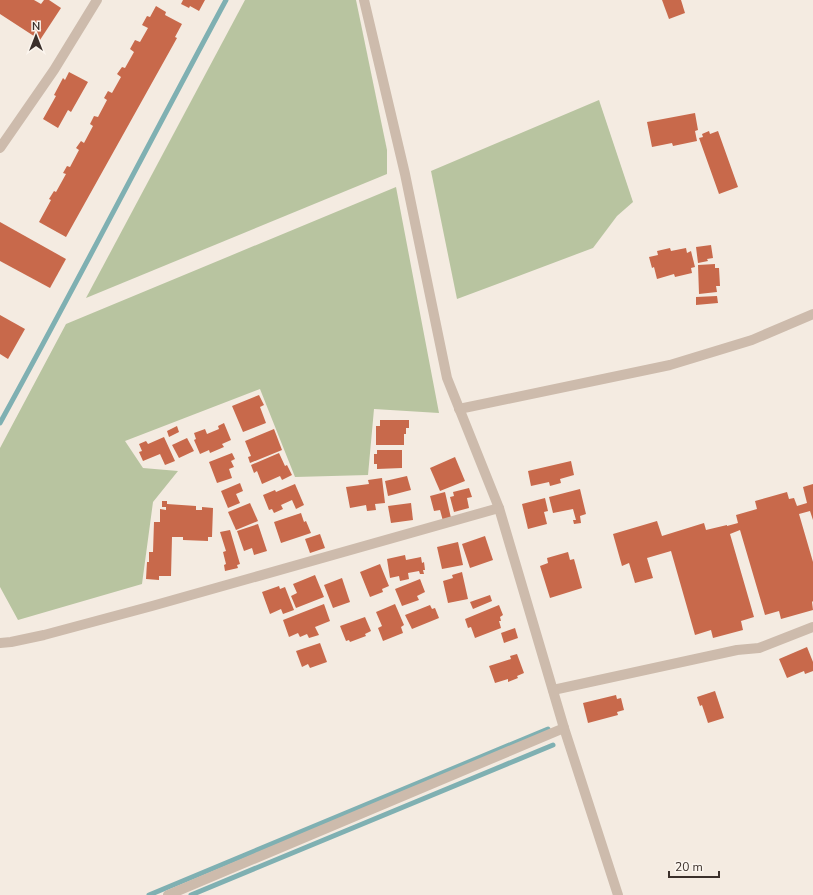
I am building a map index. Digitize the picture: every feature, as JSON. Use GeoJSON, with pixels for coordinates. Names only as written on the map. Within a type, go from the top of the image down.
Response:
{"type":"FeatureCollection","features":[{"type":"Feature","properties":{"kind":"street"},"geometry":{"type":"LineString","coordinates":[[0,148],[54,70],[97,0]]}},
{"type":"Feature","properties":{"kind":"street"},"geometry":{"type":"LineString","coordinates":[[364,0],[405,174],[447,378],[499,508],[564,728],[618,895]]}},
{"type":"Feature","properties":{"kind":"street"},"geometry":{"type":"LineString","coordinates":[[459,408],[670,365],[752,340],[813,314]]}},
{"type":"Feature","properties":{"kind":"street"},"geometry":{"type":"LineString","coordinates":[[0,642],[11,642],[44,635],[152,606],[499,508]]}},
{"type":"Feature","properties":{"kind":"street"},"geometry":{"type":"LineString","coordinates":[[553,690],[737,650],[760,648],[813,627]]}},
{"type":"Feature","properties":{"kind":"street"},"geometry":{"type":"LineString","coordinates":[[168,895],[564,728]]}},
{"type":"Feature","properties":{"kind":"green space"},"geometry":{"type":"Polygon","coordinates":[[[245,0],[356,0],[387,150],[387,174],[86,298],[245,0]]]}},
{"type":"Feature","properties":{"kind":"green space"},"geometry":{"type":"Polygon","coordinates":[[[599,100],[633,202],[617,216],[593,248],[457,299],[431,171],[599,100]]]}},
{"type":"Feature","properties":{"kind":"green space"},"geometry":{"type":"Polygon","coordinates":[[[396,187],[439,413],[374,409],[368,475],[295,477],[260,389],[125,441],[143,468],[178,471],[153,502],[142,584],[18,620],[0,587],[0,448],[66,324],[396,187]]]}},
{"type":"Feature","properties":{"kind":"building"},"geometry":{"type":"Polygon","coordinates":[[[0,0],[34,0],[41,4],[44,0],[49,0],[61,8],[40,40],[0,14],[0,0]]]}},
{"type":"Feature","properties":{"kind":"building"},"geometry":{"type":"Polygon","coordinates":[[[183,0],[205,0],[199,11],[190,6],[189,8],[181,4],[183,0]]]}},
{"type":"Feature","properties":{"kind":"building"},"geometry":{"type":"Polygon","coordinates":[[[662,0],[681,0],[685,13],[669,19],[662,0]]]}},
{"type":"Feature","properties":{"kind":"building"},"geometry":{"type":"Polygon","coordinates":[[[156,6],[166,12],[165,15],[182,24],[175,37],[177,38],[66,237],[39,222],[51,200],[49,199],[54,191],[56,192],[66,174],[63,173],[67,166],[70,167],[79,150],[76,148],[81,141],[84,143],[93,126],[90,124],[94,116],[98,117],[107,100],[104,98],[108,91],[112,93],[121,77],[117,74],[122,67],[125,68],[134,52],[130,49],[135,40],[140,42],[148,28],[142,25],[147,16],[150,17],[156,6]]]}},
{"type":"Feature","properties":{"kind":"building"},"geometry":{"type":"Polygon","coordinates":[[[69,72],[88,82],[71,112],[68,110],[58,128],[43,119],[56,96],[54,95],[63,78],[65,80],[69,72]]]}},
{"type":"Feature","properties":{"kind":"building"},"geometry":{"type":"Polygon","coordinates":[[[695,113],[698,130],[695,131],[697,141],[673,146],[672,143],[652,147],[647,122],[695,113]]]}},
{"type":"Feature","properties":{"kind":"building"},"geometry":{"type":"Polygon","coordinates":[[[709,131],[710,134],[718,131],[738,187],[719,194],[699,138],[703,137],[702,134],[709,131]]]}},
{"type":"Feature","properties":{"kind":"building"},"geometry":{"type":"Polygon","coordinates":[[[0,222],[66,259],[50,288],[0,261],[0,222]]]}},
{"type":"Feature","properties":{"kind":"building"},"geometry":{"type":"Polygon","coordinates":[[[711,245],[713,258],[707,259],[708,261],[698,263],[696,247],[711,245]]]}},
{"type":"Feature","properties":{"kind":"building"},"geometry":{"type":"Polygon","coordinates":[[[670,248],[671,251],[686,248],[687,253],[691,251],[695,267],[691,268],[692,273],[675,277],[674,274],[657,279],[654,267],[652,268],[649,257],[658,255],[657,251],[670,248]]]}},
{"type":"Feature","properties":{"kind":"building"},"geometry":{"type":"Polygon","coordinates":[[[715,264],[715,268],[719,268],[720,286],[716,286],[717,292],[699,294],[698,265],[715,264]]]}},
{"type":"Feature","properties":{"kind":"building"},"geometry":{"type":"Polygon","coordinates":[[[717,296],[718,303],[696,305],[696,297],[717,296]]]}},
{"type":"Feature","properties":{"kind":"building"},"geometry":{"type":"Polygon","coordinates":[[[0,315],[25,329],[8,359],[0,354],[0,315]]]}},
{"type":"Feature","properties":{"kind":"building"},"geometry":{"type":"Polygon","coordinates":[[[259,395],[264,405],[260,407],[266,423],[243,432],[232,406],[259,395]]]}},
{"type":"Feature","properties":{"kind":"building"},"geometry":{"type":"Polygon","coordinates":[[[380,420],[409,420],[409,428],[406,428],[406,434],[404,434],[404,445],[376,445],[376,426],[380,426],[380,420]]]}},
{"type":"Feature","properties":{"kind":"building"},"geometry":{"type":"Polygon","coordinates":[[[224,423],[231,440],[222,444],[224,447],[210,453],[209,450],[200,454],[194,440],[196,439],[194,433],[205,429],[207,434],[219,429],[218,426],[224,423]]]}},
{"type":"Feature","properties":{"kind":"building"},"geometry":{"type":"Polygon","coordinates":[[[177,426],[179,432],[169,437],[167,431],[177,426]]]}},
{"type":"Feature","properties":{"kind":"building"},"geometry":{"type":"Polygon","coordinates":[[[274,429],[282,450],[250,463],[248,457],[251,456],[245,441],[274,429]]]}},
{"type":"Feature","properties":{"kind":"building"},"geometry":{"type":"Polygon","coordinates":[[[164,437],[175,461],[165,465],[160,454],[143,461],[139,452],[142,451],[139,444],[146,441],[148,444],[164,437]]]}},
{"type":"Feature","properties":{"kind":"building"},"geometry":{"type":"Polygon","coordinates":[[[187,438],[194,451],[179,458],[172,445],[187,438]]]}},
{"type":"Feature","properties":{"kind":"building"},"geometry":{"type":"Polygon","coordinates":[[[377,450],[402,450],[402,468],[377,469],[377,464],[374,464],[374,454],[377,454],[377,450]]]}},
{"type":"Feature","properties":{"kind":"building"},"geometry":{"type":"Polygon","coordinates":[[[232,453],[235,459],[231,461],[234,467],[229,469],[232,478],[217,483],[209,462],[232,453]]]}},
{"type":"Feature","properties":{"kind":"building"},"geometry":{"type":"Polygon","coordinates":[[[279,453],[285,466],[287,465],[292,475],[282,480],[280,476],[262,484],[257,471],[254,473],[251,465],[279,453]]]}},
{"type":"Feature","properties":{"kind":"building"},"geometry":{"type":"Polygon","coordinates":[[[455,457],[465,481],[440,491],[430,468],[455,457]]]}},
{"type":"Feature","properties":{"kind":"building"},"geometry":{"type":"Polygon","coordinates":[[[571,461],[574,475],[560,479],[561,483],[550,486],[549,482],[531,486],[528,471],[571,461]]]}},
{"type":"Feature","properties":{"kind":"building"},"geometry":{"type":"Polygon","coordinates":[[[407,476],[411,490],[388,496],[385,481],[407,476]]]}},
{"type":"Feature","properties":{"kind":"building"},"geometry":{"type":"Polygon","coordinates":[[[382,478],[385,503],[375,504],[376,510],[367,511],[366,505],[350,508],[346,487],[369,484],[368,480],[382,478]]]}},
{"type":"Feature","properties":{"kind":"building"},"geometry":{"type":"Polygon","coordinates":[[[240,483],[243,491],[236,494],[240,503],[228,508],[221,491],[240,483]]]}},
{"type":"Feature","properties":{"kind":"building"},"geometry":{"type":"Polygon","coordinates":[[[295,484],[304,505],[296,509],[292,500],[281,505],[283,509],[274,513],[272,509],[269,510],[263,495],[275,490],[276,492],[295,484]]]}},
{"type":"Feature","properties":{"kind":"building"},"geometry":{"type":"Polygon","coordinates":[[[813,484],[813,520],[810,511],[799,514],[813,562],[813,610],[781,619],[779,611],[765,615],[740,530],[730,534],[754,617],[741,621],[743,630],[713,638],[711,630],[695,635],[671,551],[647,558],[653,578],[635,583],[629,563],[622,566],[613,534],[657,521],[662,536],[704,523],[706,530],[727,526],[738,523],[736,515],[757,509],[755,501],[787,492],[789,499],[794,498],[797,506],[807,503],[803,487],[813,484]]]}},
{"type":"Feature","properties":{"kind":"building"},"geometry":{"type":"Polygon","coordinates":[[[469,488],[472,497],[467,498],[469,508],[454,512],[450,497],[454,496],[453,492],[469,488]]]}},
{"type":"Feature","properties":{"kind":"building"},"geometry":{"type":"Polygon","coordinates":[[[580,489],[586,514],[580,516],[581,523],[574,524],[573,520],[576,520],[573,509],[553,513],[549,497],[580,489]]]}},
{"type":"Feature","properties":{"kind":"building"},"geometry":{"type":"Polygon","coordinates":[[[445,492],[451,518],[443,521],[440,510],[434,511],[430,496],[445,492]]]}},
{"type":"Feature","properties":{"kind":"building"},"geometry":{"type":"Polygon","coordinates":[[[545,498],[548,511],[544,512],[547,524],[528,529],[522,504],[545,498]]]}},
{"type":"Feature","properties":{"kind":"building"},"geometry":{"type":"Polygon","coordinates":[[[162,501],[167,501],[167,504],[196,506],[196,510],[202,510],[202,507],[213,508],[212,537],[208,537],[208,541],[183,540],[183,537],[172,537],[171,576],[159,576],[159,580],[146,579],[149,552],[153,552],[154,522],[160,522],[160,509],[166,510],[166,507],[162,507],[162,501]]]}},
{"type":"Feature","properties":{"kind":"building"},"geometry":{"type":"Polygon","coordinates":[[[250,503],[258,521],[236,530],[228,512],[250,503]]]}},
{"type":"Feature","properties":{"kind":"building"},"geometry":{"type":"Polygon","coordinates":[[[411,503],[413,520],[391,523],[388,506],[411,503]]]}},
{"type":"Feature","properties":{"kind":"building"},"geometry":{"type":"Polygon","coordinates":[[[301,513],[304,522],[306,521],[311,533],[281,543],[274,522],[301,513]]]}},
{"type":"Feature","properties":{"kind":"building"},"geometry":{"type":"Polygon","coordinates":[[[258,524],[267,551],[254,555],[252,548],[244,551],[237,531],[258,524]]]}},
{"type":"Feature","properties":{"kind":"building"},"geometry":{"type":"Polygon","coordinates":[[[230,530],[240,564],[237,565],[238,568],[225,571],[224,565],[226,564],[223,552],[226,551],[220,532],[230,530]]]}},
{"type":"Feature","properties":{"kind":"building"},"geometry":{"type":"Polygon","coordinates":[[[320,534],[325,548],[310,553],[305,539],[320,534]]]}},
{"type":"Feature","properties":{"kind":"building"},"geometry":{"type":"Polygon","coordinates":[[[485,536],[493,560],[470,568],[462,544],[485,536]]]}},
{"type":"Feature","properties":{"kind":"building"},"geometry":{"type":"Polygon","coordinates":[[[458,542],[463,565],[442,569],[437,547],[458,542]]]}},
{"type":"Feature","properties":{"kind":"building"},"geometry":{"type":"Polygon","coordinates":[[[568,552],[570,560],[574,559],[582,588],[550,598],[540,566],[548,563],[547,558],[568,552]]]}},
{"type":"Feature","properties":{"kind":"building"},"geometry":{"type":"Polygon","coordinates":[[[405,555],[406,560],[421,557],[422,563],[424,562],[424,574],[420,574],[419,571],[408,573],[409,579],[400,581],[399,576],[390,578],[387,559],[405,555]]]}},
{"type":"Feature","properties":{"kind":"building"},"geometry":{"type":"Polygon","coordinates":[[[380,564],[389,586],[382,589],[383,592],[370,597],[360,572],[380,564]]]}},
{"type":"Feature","properties":{"kind":"building"},"geometry":{"type":"Polygon","coordinates":[[[462,572],[468,599],[448,603],[443,581],[453,578],[452,575],[462,572]]]}},
{"type":"Feature","properties":{"kind":"building"},"geometry":{"type":"Polygon","coordinates":[[[315,575],[324,597],[296,608],[291,596],[297,593],[293,584],[315,575]]]}},
{"type":"Feature","properties":{"kind":"building"},"geometry":{"type":"Polygon","coordinates":[[[342,578],[350,602],[333,608],[324,585],[342,578]]]}},
{"type":"Feature","properties":{"kind":"building"},"geometry":{"type":"Polygon","coordinates":[[[420,579],[425,592],[417,596],[419,600],[402,606],[395,589],[420,579]]]}},
{"type":"Feature","properties":{"kind":"building"},"geometry":{"type":"Polygon","coordinates":[[[279,586],[280,589],[285,587],[294,610],[283,614],[281,609],[270,614],[262,592],[279,586]]]}},
{"type":"Feature","properties":{"kind":"building"},"geometry":{"type":"Polygon","coordinates":[[[490,595],[492,601],[473,609],[470,602],[490,595]]]}},
{"type":"Feature","properties":{"kind":"building"},"geometry":{"type":"Polygon","coordinates":[[[324,604],[330,621],[315,627],[319,635],[309,638],[307,634],[300,637],[298,633],[289,637],[283,620],[324,604]]]}},
{"type":"Feature","properties":{"kind":"building"},"geometry":{"type":"Polygon","coordinates":[[[395,604],[404,625],[401,627],[403,633],[383,641],[378,628],[382,626],[376,612],[395,604]]]}},
{"type":"Feature","properties":{"kind":"building"},"geometry":{"type":"Polygon","coordinates":[[[430,605],[432,609],[435,608],[439,618],[412,629],[405,615],[430,605]]]}},
{"type":"Feature","properties":{"kind":"building"},"geometry":{"type":"Polygon","coordinates":[[[499,605],[503,615],[500,617],[501,621],[499,621],[501,628],[475,638],[471,627],[468,628],[465,619],[499,605]]]}},
{"type":"Feature","properties":{"kind":"building"},"geometry":{"type":"Polygon","coordinates":[[[365,617],[371,631],[365,634],[366,636],[350,642],[349,640],[346,641],[340,626],[365,617]]]}},
{"type":"Feature","properties":{"kind":"building"},"geometry":{"type":"Polygon","coordinates":[[[515,628],[518,638],[504,643],[501,633],[515,628]]]}},
{"type":"Feature","properties":{"kind":"building"},"geometry":{"type":"Polygon","coordinates":[[[320,643],[327,662],[310,668],[308,664],[302,667],[296,651],[320,643]]]}},
{"type":"Feature","properties":{"kind":"building"},"geometry":{"type":"Polygon","coordinates":[[[807,647],[813,662],[813,671],[805,674],[804,671],[787,678],[779,659],[807,647]]]}},
{"type":"Feature","properties":{"kind":"building"},"geometry":{"type":"Polygon","coordinates":[[[517,654],[524,673],[517,676],[518,678],[508,682],[508,679],[495,683],[489,666],[511,659],[510,656],[517,654]]]}},
{"type":"Feature","properties":{"kind":"building"},"geometry":{"type":"Polygon","coordinates":[[[715,691],[724,718],[708,723],[702,705],[700,706],[697,697],[715,691]]]}},
{"type":"Feature","properties":{"kind":"building"},"geometry":{"type":"Polygon","coordinates":[[[616,695],[617,699],[621,698],[624,710],[617,712],[618,715],[588,723],[583,703],[616,695]]]}},
{"type":"Feature","properties":{"kind":"waterway"},"geometry":{"type":"LineString","coordinates":[[0,423],[226,0]]}},
{"type":"Feature","properties":{"kind":"waterway"},"geometry":{"type":"LineString","coordinates":[[149,895],[548,729]]}},
{"type":"Feature","properties":{"kind":"waterway"},"geometry":{"type":"LineString","coordinates":[[191,895],[553,745]]}}]}
